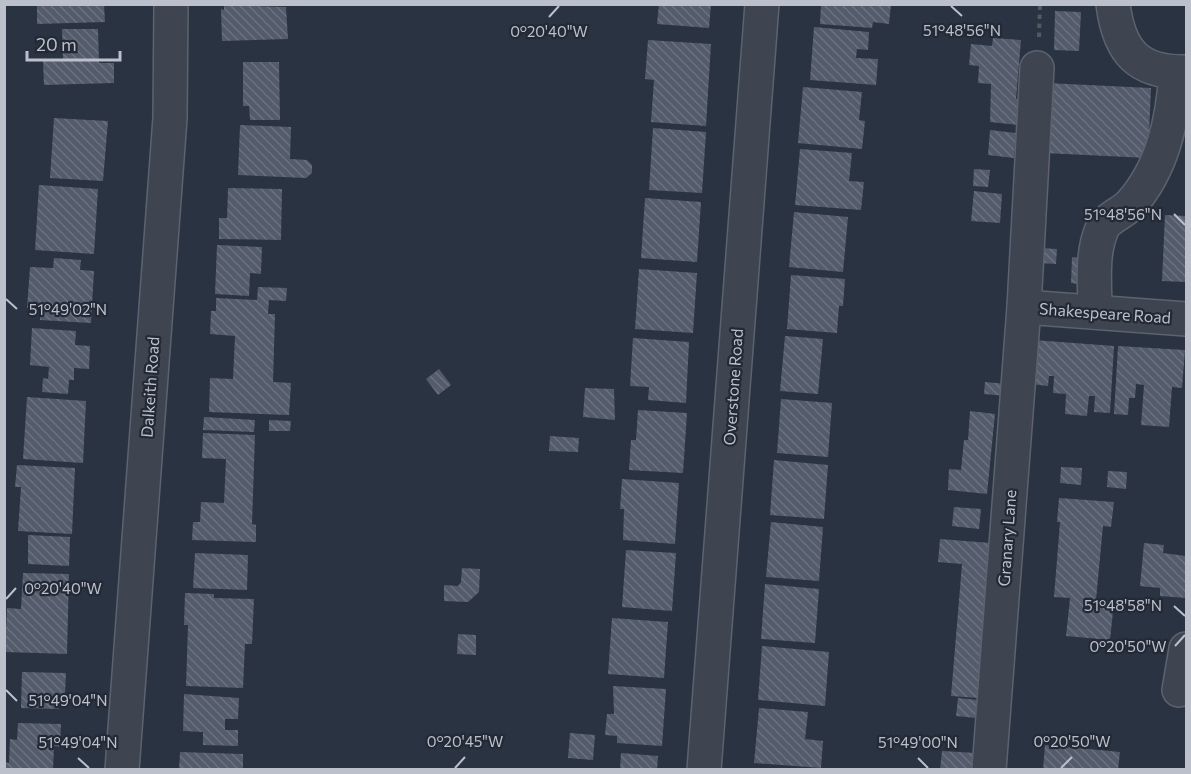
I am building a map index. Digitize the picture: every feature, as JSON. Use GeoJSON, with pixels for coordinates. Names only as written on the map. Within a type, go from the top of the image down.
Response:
{"type":"FeatureCollection","features":[{"type":"Feature","properties":{"kind":"street","name":"Dalkeith Road"},"geometry":{"type":"LineString","coordinates":[[122,770],[170,118],[171,4]]}},
{"type":"Feature","properties":{"kind":"street","name":"Overstone Road"},"geometry":{"type":"LineString","coordinates":[[704,770],[762,4]]}},
{"type":"Feature","properties":{"kind":"street"},"geometry":{"type":"LineString","coordinates":[[1095,312],[1095,257],[1103,227],[1129,206],[1150,177],[1165,142],[1181,72],[1152,70],[1141,63],[1125,45],[1115,22],[1113,4]]}},
{"type":"Feature","properties":{"kind":"street","name":"Granary Lane"},"geometry":{"type":"LineString","coordinates":[[989,770],[1024,307],[1037,68]]}},
{"type":"Feature","properties":{"kind":"street","name":"Shakespeare Road"},"geometry":{"type":"LineString","coordinates":[[1024,307],[1186,319]]}},
{"type":"Feature","properties":{"kind":"street"},"geometry":{"type":"LineString","coordinates":[[1179,690],[1186,648]]}},
{"type":"Feature","properties":{"kind":"building"},"geometry":{"type":"Polygon","coordinates":[[[37,4],[104,4],[105,22],[37,24],[37,4]]]}},
{"type":"Feature","properties":{"kind":"building"},"geometry":{"type":"Polygon","coordinates":[[[659,4],[711,4],[709,28],[657,24],[659,4]]]}},
{"type":"Feature","properties":{"kind":"building"},"geometry":{"type":"Polygon","coordinates":[[[821,4],[891,4],[889,24],[873,22],[872,28],[820,24],[821,4]]]}},
{"type":"Feature","properties":{"kind":"building"},"geometry":{"type":"Polygon","coordinates":[[[224,5],[286,7],[288,39],[222,41],[221,9],[224,10],[224,5]]]}},
{"type":"Feature","properties":{"kind":"building"},"geometry":{"type":"Polygon","coordinates":[[[1055,11],[1081,12],[1079,51],[1054,50],[1055,11]]]}},
{"type":"Feature","properties":{"kind":"building"},"geometry":{"type":"Polygon","coordinates":[[[814,27],[869,32],[868,50],[857,49],[856,58],[878,59],[876,85],[810,80],[814,27]]]}},
{"type":"Feature","properties":{"kind":"building"},"geometry":{"type":"Polygon","coordinates":[[[62,29],[98,29],[99,63],[114,63],[114,83],[44,85],[43,61],[63,60],[62,29]]]}},
{"type":"Feature","properties":{"kind":"building"},"geometry":{"type":"Polygon","coordinates":[[[993,38],[1021,40],[1016,99],[1020,99],[1018,125],[990,122],[991,84],[978,83],[979,66],[969,65],[971,44],[992,46],[993,38]]]}},
{"type":"Feature","properties":{"kind":"building"},"geometry":{"type":"Polygon","coordinates":[[[648,40],[711,44],[706,126],[651,122],[654,80],[645,79],[648,40]]]}},
{"type":"Feature","properties":{"kind":"building"},"geometry":{"type":"Polygon","coordinates":[[[243,62],[279,62],[280,120],[250,120],[249,106],[243,106],[243,62]]]}},
{"type":"Feature","properties":{"kind":"building"},"geometry":{"type":"Polygon","coordinates":[[[1047,83],[1151,88],[1148,158],[1044,153],[1047,83]]]}},
{"type":"Feature","properties":{"kind":"building"},"geometry":{"type":"Polygon","coordinates":[[[803,87],[862,92],[859,120],[865,121],[862,149],[798,143],[803,87]]]}},
{"type":"Feature","properties":{"kind":"building"},"geometry":{"type":"Polygon","coordinates":[[[54,118],[108,121],[103,181],[50,178],[54,118]]]}},
{"type":"Feature","properties":{"kind":"building"},"geometry":{"type":"Polygon","coordinates":[[[240,125],[291,127],[290,159],[307,160],[312,165],[312,173],[306,178],[238,175],[240,125]]]}},
{"type":"Feature","properties":{"kind":"building"},"geometry":{"type":"Polygon","coordinates":[[[653,128],[706,132],[702,193],[649,190],[653,128]]]}},
{"type":"Feature","properties":{"kind":"building"},"geometry":{"type":"Polygon","coordinates":[[[990,130],[1016,133],[1014,158],[988,155],[990,130]]]}},
{"type":"Feature","properties":{"kind":"building"},"geometry":{"type":"Polygon","coordinates":[[[800,149],[852,153],[849,181],[864,182],[861,210],[795,205],[800,149]]]}},
{"type":"Feature","properties":{"kind":"building"},"geometry":{"type":"Polygon","coordinates":[[[974,169],[990,170],[988,187],[973,186],[974,169]]]}},
{"type":"Feature","properties":{"kind":"building"},"geometry":{"type":"Polygon","coordinates":[[[39,185],[98,189],[94,254],[35,250],[39,185]]]}},
{"type":"Feature","properties":{"kind":"building"},"geometry":{"type":"Polygon","coordinates":[[[228,188],[282,189],[281,240],[219,239],[219,218],[227,218],[228,188]]]}},
{"type":"Feature","properties":{"kind":"building"},"geometry":{"type":"Polygon","coordinates":[[[974,191],[1002,194],[1000,223],[971,221],[974,191]]]}},
{"type":"Feature","properties":{"kind":"building"},"geometry":{"type":"Polygon","coordinates":[[[645,198],[701,202],[697,262],[641,258],[645,198]]]}},
{"type":"Feature","properties":{"kind":"building"},"geometry":{"type":"Polygon","coordinates":[[[794,212],[848,217],[843,272],[789,267],[794,212]]]}},
{"type":"Feature","properties":{"kind":"building"},"geometry":{"type":"Polygon","coordinates":[[[1165,215],[1186,216],[1186,282],[1162,281],[1165,215]]]}},
{"type":"Feature","properties":{"kind":"building"},"geometry":{"type":"Polygon","coordinates":[[[217,245],[262,247],[261,274],[250,273],[249,296],[215,294],[217,245]]]}},
{"type":"Feature","properties":{"kind":"building"},"geometry":{"type":"Polygon","coordinates":[[[1041,248],[1057,249],[1056,264],[1040,263],[1041,248]]]}},
{"type":"Feature","properties":{"kind":"building"},"geometry":{"type":"Polygon","coordinates":[[[1072,257],[1087,259],[1085,285],[1071,283],[1072,257]]]}},
{"type":"Feature","properties":{"kind":"building"},"geometry":{"type":"Polygon","coordinates":[[[54,258],[81,260],[80,270],[94,271],[91,323],[40,320],[40,309],[27,308],[30,267],[53,268],[54,258]]]}},
{"type":"Feature","properties":{"kind":"building"},"geometry":{"type":"Polygon","coordinates":[[[639,269],[697,273],[693,333],[635,329],[639,269]]]}},
{"type":"Feature","properties":{"kind":"building"},"geometry":{"type":"Polygon","coordinates":[[[791,275],[845,279],[843,306],[839,306],[837,333],[787,329],[791,275]]]}},
{"type":"Feature","properties":{"kind":"building"},"geometry":{"type":"Polygon","coordinates":[[[258,287],[287,288],[286,301],[269,300],[268,314],[275,314],[273,382],[291,383],[289,415],[209,412],[210,378],[233,379],[235,336],[210,334],[211,311],[216,311],[216,298],[257,300],[258,287]]]}},
{"type":"Feature","properties":{"kind":"building"},"geometry":{"type":"Polygon","coordinates":[[[32,328],[76,331],[75,345],[90,346],[89,369],[74,368],[74,380],[69,380],[68,394],[42,392],[43,378],[48,379],[49,367],[30,365],[32,328]]]}},
{"type":"Feature","properties":{"kind":"building"},"geometry":{"type":"Polygon","coordinates":[[[785,336],[823,339],[818,394],[780,391],[785,336]]]}},
{"type":"Feature","properties":{"kind":"building"},"geometry":{"type":"Polygon","coordinates":[[[633,338],[689,342],[686,403],[648,400],[649,387],[630,386],[633,338]]]}},
{"type":"Feature","properties":{"kind":"building"},"geometry":{"type":"Polygon","coordinates":[[[1034,340],[1114,346],[1110,413],[1094,412],[1095,396],[1089,396],[1087,416],[1065,414],[1066,394],[1053,393],[1054,376],[1049,376],[1048,386],[1031,384],[1034,340]]]}},
{"type":"Feature","properties":{"kind":"building"},"geometry":{"type":"Polygon","coordinates":[[[1118,346],[1185,350],[1182,388],[1172,387],[1169,427],[1141,425],[1144,385],[1136,384],[1135,398],[1129,398],[1128,415],[1114,414],[1118,346]]]}},
{"type":"Feature","properties":{"kind":"building"},"geometry":{"type":"Polygon","coordinates":[[[439,369],[451,385],[438,395],[426,379],[439,369]]]}},
{"type":"Feature","properties":{"kind":"building"},"geometry":{"type":"Polygon","coordinates":[[[985,382],[1007,384],[1006,396],[984,394],[985,382]]]}},
{"type":"Feature","properties":{"kind":"building"},"geometry":{"type":"Polygon","coordinates":[[[585,388],[614,389],[615,420],[583,417],[585,388]]]}},
{"type":"Feature","properties":{"kind":"building"},"geometry":{"type":"Polygon","coordinates":[[[27,397],[86,401],[83,463],[23,459],[27,397]]]}},
{"type":"Feature","properties":{"kind":"building"},"geometry":{"type":"Polygon","coordinates":[[[781,399],[832,403],[828,457],[777,453],[781,399]]]}},
{"type":"Feature","properties":{"kind":"building"},"geometry":{"type":"Polygon","coordinates":[[[638,410],[687,413],[683,473],[629,470],[631,440],[636,440],[638,410]]]}},
{"type":"Feature","properties":{"kind":"building"},"geometry":{"type":"Polygon","coordinates":[[[970,411],[995,414],[987,494],[948,490],[949,469],[961,470],[964,440],[968,440],[970,411]]]}},
{"type":"Feature","properties":{"kind":"building"},"geometry":{"type":"Polygon","coordinates":[[[204,417],[255,420],[254,432],[203,430],[204,417]]]}},
{"type":"Feature","properties":{"kind":"building"},"geometry":{"type":"Polygon","coordinates":[[[269,420],[291,421],[290,431],[269,431],[269,420]]]}},
{"type":"Feature","properties":{"kind":"building"},"geometry":{"type":"Polygon","coordinates":[[[203,433],[255,435],[252,524],[256,525],[256,542],[192,540],[193,522],[200,522],[201,502],[224,503],[226,459],[202,458],[203,433]]]}},
{"type":"Feature","properties":{"kind":"building"},"geometry":{"type":"Polygon","coordinates":[[[550,436],[579,438],[578,452],[549,451],[550,436]]]}},
{"type":"Feature","properties":{"kind":"building"},"geometry":{"type":"Polygon","coordinates":[[[774,460],[828,465],[824,519],[770,515],[774,460]]]}},
{"type":"Feature","properties":{"kind":"building"},"geometry":{"type":"Polygon","coordinates":[[[17,465],[75,468],[72,534],[18,531],[21,487],[15,487],[17,465]]]}},
{"type":"Feature","properties":{"kind":"building"},"geometry":{"type":"Polygon","coordinates":[[[1061,467],[1082,468],[1081,485],[1060,483],[1061,467]]]}},
{"type":"Feature","properties":{"kind":"building"},"geometry":{"type":"Polygon","coordinates":[[[1108,471],[1127,472],[1126,489],[1107,487],[1108,471]]]}},
{"type":"Feature","properties":{"kind":"building"},"geometry":{"type":"Polygon","coordinates":[[[622,479],[679,483],[675,544],[623,540],[624,509],[620,509],[622,479]]]}},
{"type":"Feature","properties":{"kind":"building"},"geometry":{"type":"Polygon","coordinates":[[[1059,498],[1114,502],[1111,527],[1103,526],[1096,600],[1114,602],[1110,640],[1066,636],[1070,598],[1054,597],[1060,522],[1057,522],[1059,498]]]}},
{"type":"Feature","properties":{"kind":"building"},"geometry":{"type":"Polygon","coordinates":[[[954,507],[981,509],[979,529],[952,526],[954,507]]]}},
{"type":"Feature","properties":{"kind":"building"},"geometry":{"type":"Polygon","coordinates":[[[771,522],[823,527],[819,581],[766,577],[771,522]]]}},
{"type":"Feature","properties":{"kind":"building"},"geometry":{"type":"Polygon","coordinates":[[[28,535],[70,537],[69,566],[28,564],[28,535]]]}},
{"type":"Feature","properties":{"kind":"building"},"geometry":{"type":"Polygon","coordinates":[[[940,539],[991,543],[978,698],[951,696],[962,564],[938,562],[940,539]]]}},
{"type":"Feature","properties":{"kind":"building"},"geometry":{"type":"Polygon","coordinates":[[[1144,543],[1164,545],[1163,553],[1186,556],[1186,598],[1160,596],[1160,588],[1140,586],[1144,543]]]}},
{"type":"Feature","properties":{"kind":"building"},"geometry":{"type":"Polygon","coordinates":[[[626,550],[676,553],[672,611],[622,607],[626,550]]]}},
{"type":"Feature","properties":{"kind":"building"},"geometry":{"type":"Polygon","coordinates":[[[195,553],[248,555],[247,590],[193,588],[195,553]]]}},
{"type":"Feature","properties":{"kind":"building"},"geometry":{"type":"Polygon","coordinates":[[[462,568],[480,569],[479,592],[468,602],[444,601],[444,585],[458,586],[461,582],[462,568]]]}},
{"type":"Feature","properties":{"kind":"building"},"geometry":{"type":"Polygon","coordinates":[[[23,573],[69,574],[67,654],[5,652],[7,608],[21,609],[23,573]]]}},
{"type":"Feature","properties":{"kind":"building"},"geometry":{"type":"Polygon","coordinates":[[[765,584],[819,589],[815,643],[761,639],[765,584]]]}},
{"type":"Feature","properties":{"kind":"building"},"geometry":{"type":"Polygon","coordinates":[[[185,593],[214,594],[214,598],[254,599],[252,644],[245,644],[243,688],[186,686],[188,625],[184,625],[185,593]]]}},
{"type":"Feature","properties":{"kind":"building"},"geometry":{"type":"Polygon","coordinates":[[[612,618],[668,622],[664,678],[608,674],[612,618]]]}},
{"type":"Feature","properties":{"kind":"building"},"geometry":{"type":"Polygon","coordinates":[[[458,634],[476,635],[476,655],[457,654],[458,634]]]}},
{"type":"Feature","properties":{"kind":"building"},"geometry":{"type":"Polygon","coordinates":[[[762,646],[829,652],[825,706],[758,700],[762,646]]]}},
{"type":"Feature","properties":{"kind":"building"},"geometry":{"type":"Polygon","coordinates":[[[22,672],[66,673],[65,694],[59,694],[59,709],[21,708],[22,672]]]}},
{"type":"Feature","properties":{"kind":"building"},"geometry":{"type":"Polygon","coordinates":[[[613,686],[666,689],[662,746],[617,743],[617,736],[605,735],[607,714],[614,714],[613,686]]]}},
{"type":"Feature","properties":{"kind":"building"},"geometry":{"type":"Polygon","coordinates":[[[184,694],[239,698],[238,719],[225,719],[225,730],[238,730],[238,746],[203,745],[203,732],[183,731],[184,694]]]}},
{"type":"Feature","properties":{"kind":"building"},"geometry":{"type":"Polygon","coordinates":[[[958,698],[978,700],[976,718],[956,716],[958,698]]]}},
{"type":"Feature","properties":{"kind":"building"},"geometry":{"type":"Polygon","coordinates":[[[759,708],[808,712],[805,739],[823,741],[821,768],[754,763],[759,708]]]}},
{"type":"Feature","properties":{"kind":"building"},"geometry":{"type":"Polygon","coordinates":[[[18,723],[61,724],[60,747],[54,746],[53,770],[4,770],[4,762],[9,763],[10,739],[17,740],[18,723]]]}},
{"type":"Feature","properties":{"kind":"building"},"geometry":{"type":"Polygon","coordinates":[[[570,733],[595,735],[593,760],[568,758],[570,733]]]}},
{"type":"Feature","properties":{"kind":"building"},"geometry":{"type":"Polygon","coordinates":[[[1045,745],[1120,752],[1118,770],[1043,770],[1045,745]]]}},
{"type":"Feature","properties":{"kind":"building"},"geometry":{"type":"Polygon","coordinates":[[[942,751],[976,753],[975,770],[940,770],[942,751]]]}},
{"type":"Feature","properties":{"kind":"building"},"geometry":{"type":"Polygon","coordinates":[[[180,752],[243,754],[243,770],[179,770],[180,752]]]}},
{"type":"Feature","properties":{"kind":"building"},"geometry":{"type":"Polygon","coordinates":[[[621,753],[658,756],[657,770],[620,770],[621,753]]]}}]}
